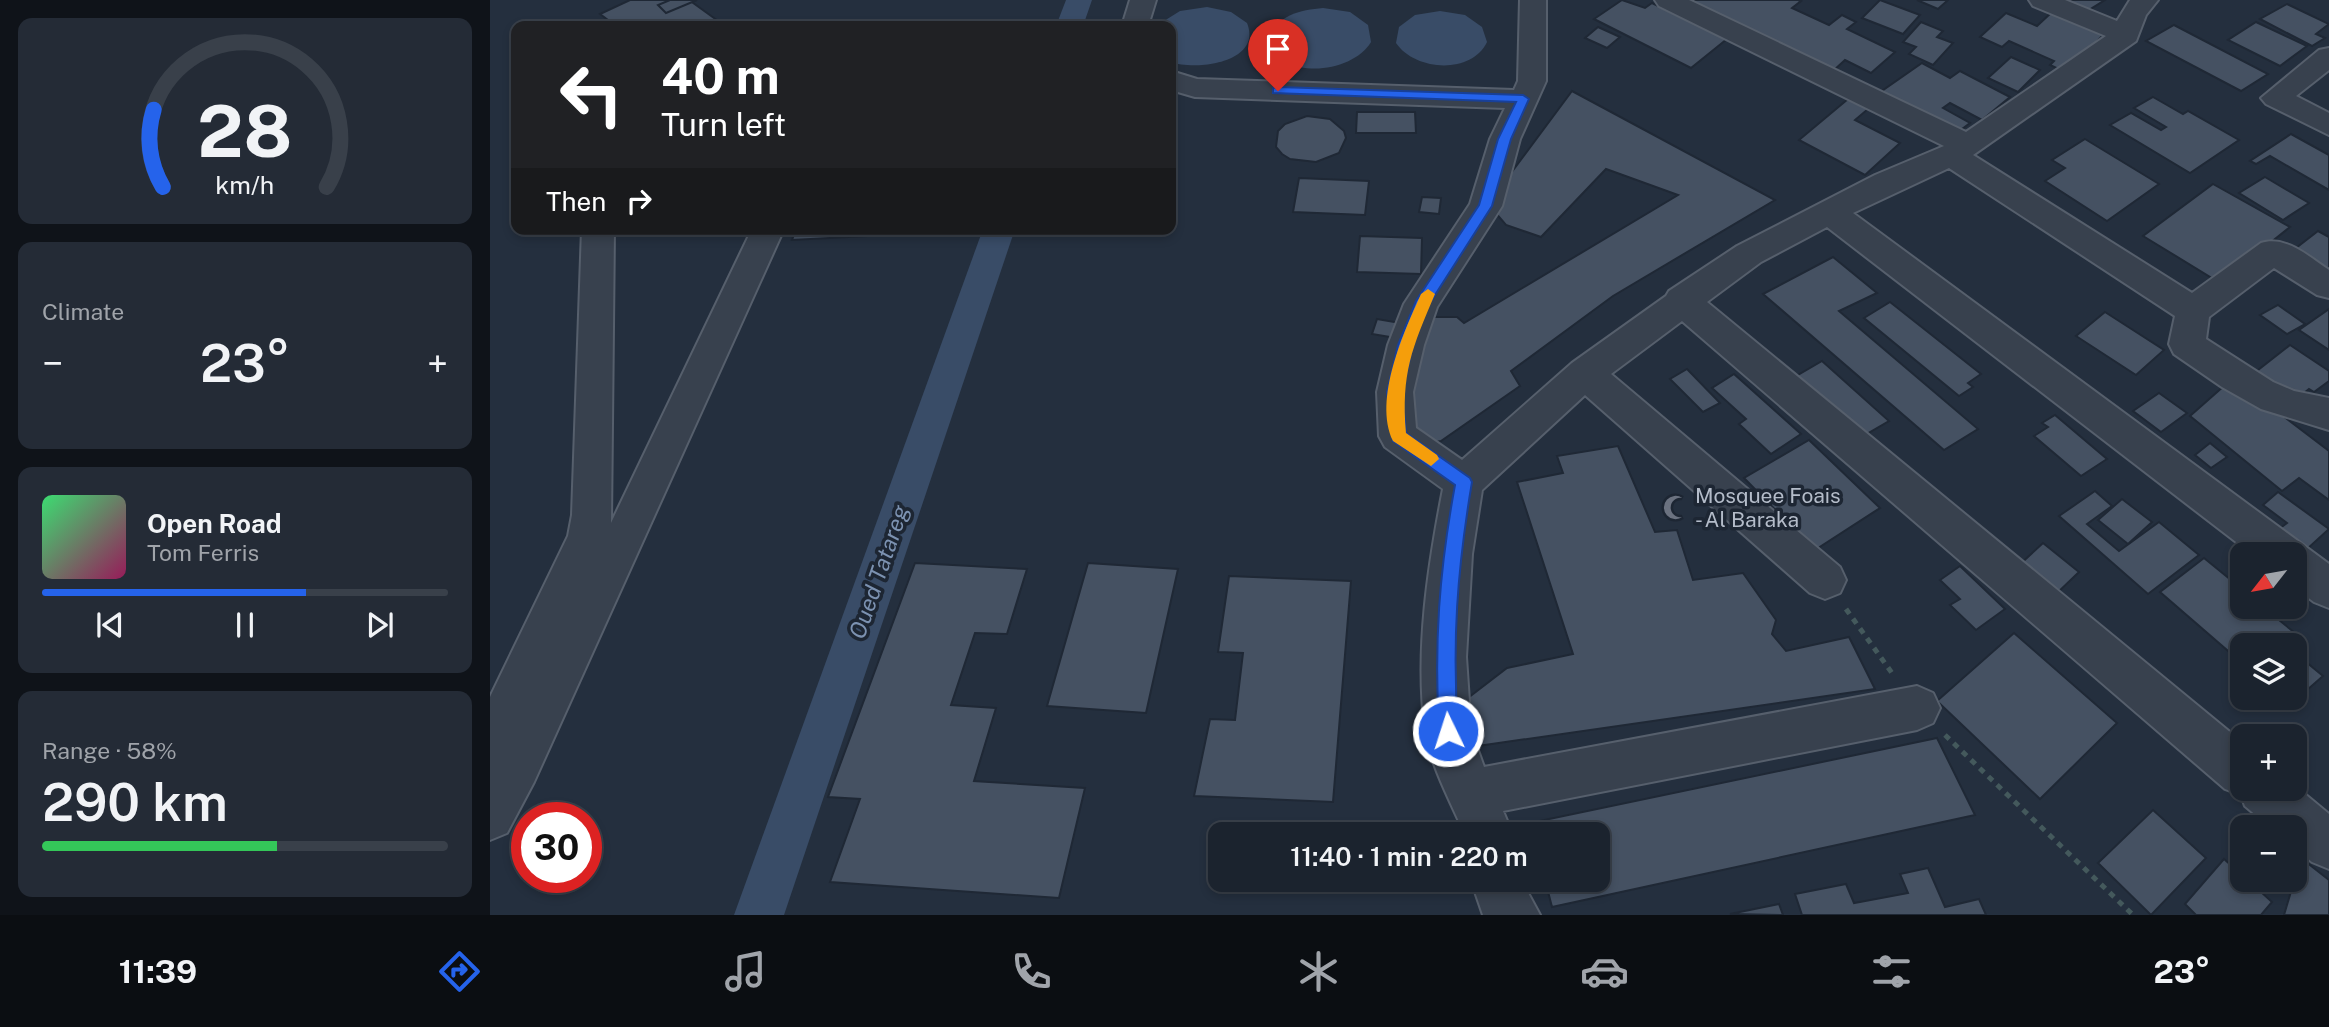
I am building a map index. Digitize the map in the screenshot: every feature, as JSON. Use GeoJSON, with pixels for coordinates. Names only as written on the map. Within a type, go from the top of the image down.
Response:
{"type":"FeatureCollection","features":[{"type":"Feature","properties":{"kind":"street"},"geometry":{"type":"LineString","coordinates":[[1137,21],[1143,0]]}},
{"type":"Feature","properties":{"kind":"street"},"geometry":{"type":"LineString","coordinates":[[1464,482],[1398,436],[1395,392],[1406,345],[1421,304],[1486,206],[1505,139],[1532,81],[1533,0]]}},
{"type":"Feature","properties":{"kind":"street"},"geometry":{"type":"LineString","coordinates":[[1668,0],[1960,150],[2193,311]]}},
{"type":"Feature","properties":{"kind":"street"},"geometry":{"type":"LineString","coordinates":[[2042,0],[2126,35]]}},
{"type":"Feature","properties":{"kind":"street"},"geometry":{"type":"LineString","coordinates":[[1484,822],[1448,731],[1444,657],[1451,554],[1464,482],[1585,373],[1681,300],[1749,254],[1886,182],[1960,150],[2126,35],[2133,13],[2146,0]]}},
{"type":"Feature","properties":{"kind":"street"},"geometry":{"type":"LineString","coordinates":[[2329,55],[2276,97],[2329,125]]}},
{"type":"Feature","properties":{"kind":"street"},"geometry":{"type":"LineString","coordinates":[[1176,82],[1195,88],[1523,99]]}},
{"type":"Feature","properties":{"kind":"street"},"geometry":{"type":"LineString","coordinates":[[1831,213],[2267,542]]}},
{"type":"Feature","properties":{"kind":"street"},"geometry":{"type":"LineString","coordinates":[[490,747],[588,536],[592,516],[598,235]]}},
{"type":"Feature","properties":{"kind":"street"},"geometry":{"type":"LineString","coordinates":[[490,816],[519,766],[765,235]]}},
{"type":"Feature","properties":{"kind":"street"},"geometry":{"type":"LineString","coordinates":[[2329,286],[2273,251],[2193,311],[2186,344],[2264,394],[2286,404],[2321,409],[2329,415]]}},
{"type":"Feature","properties":{"kind":"street"},"geometry":{"type":"LineString","coordinates":[[1681,300],[2230,762]]}},
{"type":"Feature","properties":{"kind":"street"},"geometry":{"type":"LineString","coordinates":[[1585,373],[1825,580]]}},
{"type":"Feature","properties":{"kind":"street"},"geometry":{"type":"LineString","coordinates":[[2307,572],[2329,589]]}},
{"type":"Feature","properties":{"kind":"street"},"geometry":{"type":"LineString","coordinates":[[1472,793],[1917,708]]}},
{"type":"Feature","properties":{"kind":"street"},"geometry":{"type":"LineString","coordinates":[[2276,801],[2329,845]]}},
{"type":"Feature","properties":{"kind":"street"},"geometry":{"type":"LineString","coordinates":[[1500,892],[1504,906],[1515,915]]}},
{"type":"Feature","properties":{"kind":"path"},"geometry":{"type":"LineString","coordinates":[[1825,580],[1917,708],[2133,915]]}},
{"type":"Feature","properties":{"kind":"water"},"geometry":{"type":"Polygon","coordinates":[[[1207,7],[1231,12],[1247,23],[1249,37],[1245,47],[1224,61],[1195,65],[1176,63],[1176,21],[1164,21],[1180,11],[1207,7]]]}},
{"type":"Feature","properties":{"kind":"water"},"geometry":{"type":"Polygon","coordinates":[[[1323,8],[1350,12],[1368,25],[1371,42],[1362,53],[1334,66],[1302,68],[1288,63],[1277,54],[1270,41],[1277,25],[1298,12],[1323,8]]]}},
{"type":"Feature","properties":{"kind":"water"},"geometry":{"type":"Polygon","coordinates":[[[1440,11],[1465,15],[1482,27],[1487,42],[1479,53],[1456,64],[1429,64],[1405,52],[1396,43],[1399,27],[1415,15],[1440,11]]]}},
{"type":"Feature","properties":{"kind":"building"},"geometry":{"type":"Polygon","coordinates":[[[630,0],[689,0],[718,21],[609,21],[600,14],[630,0]]]}},
{"type":"Feature","properties":{"kind":"building"},"geometry":{"type":"Polygon","coordinates":[[[670,0],[697,0],[666,13],[658,5],[670,0]]]}},
{"type":"Feature","properties":{"kind":"building"},"geometry":{"type":"Polygon","coordinates":[[[1622,0],[1645,8],[1652,3],[1727,39],[1691,68],[1594,19],[1622,0]]]}},
{"type":"Feature","properties":{"kind":"building"},"geometry":{"type":"Polygon","coordinates":[[[1687,0],[1798,0],[1801,1],[1792,8],[1829,25],[1842,15],[1856,22],[1847,29],[1895,52],[1871,73],[1845,60],[1833,71],[1687,0]]]}},
{"type":"Feature","properties":{"kind":"building"},"geometry":{"type":"Polygon","coordinates":[[[1880,0],[1920,15],[1903,34],[1862,18],[1880,0]]]}},
{"type":"Feature","properties":{"kind":"building"},"geometry":{"type":"Polygon","coordinates":[[[1917,0],[1948,0],[1938,9],[1917,0]]]}},
{"type":"Feature","properties":{"kind":"building"},"geometry":{"type":"Polygon","coordinates":[[[2057,0],[2105,0],[2084,13],[2057,0]]]}},
{"type":"Feature","properties":{"kind":"building"},"geometry":{"type":"Polygon","coordinates":[[[2287,4],[2329,24],[2316,34],[2325,38],[2312,46],[2260,19],[2287,4]]]}},
{"type":"Feature","properties":{"kind":"building"},"geometry":{"type":"Polygon","coordinates":[[[2052,12],[2105,33],[2067,73],[2050,65],[2054,61],[2009,41],[2002,47],[1980,37],[2006,13],[2037,26],[2052,12]]]}},
{"type":"Feature","properties":{"kind":"building"},"geometry":{"type":"Polygon","coordinates":[[[1921,22],[1943,31],[1937,37],[1953,43],[1933,65],[1909,54],[1916,47],[1903,42],[1921,22]]]}},
{"type":"Feature","properties":{"kind":"building"},"geometry":{"type":"Polygon","coordinates":[[[2256,22],[2307,46],[2280,66],[2228,40],[2256,22]]]}},
{"type":"Feature","properties":{"kind":"building"},"geometry":{"type":"Polygon","coordinates":[[[2174,25],[2268,74],[2241,91],[2146,41],[2174,25]]]}},
{"type":"Feature","properties":{"kind":"building"},"geometry":{"type":"Polygon","coordinates":[[[1598,27],[1620,37],[1607,48],[1585,38],[1598,27]]]}},
{"type":"Feature","properties":{"kind":"building"},"geometry":{"type":"Polygon","coordinates":[[[2011,57],[2040,70],[2018,92],[1988,78],[2011,57]]]}},
{"type":"Feature","properties":{"kind":"building"},"geometry":{"type":"Polygon","coordinates":[[[1922,63],[1950,78],[1960,71],[2010,97],[1982,120],[1950,103],[1943,108],[1970,123],[1954,135],[1879,93],[1922,63]]]}},
{"type":"Feature","properties":{"kind":"building"},"geometry":{"type":"Polygon","coordinates":[[[1572,91],[1775,200],[1613,296],[1511,371],[1520,386],[1441,441],[1431,443],[1408,424],[1421,322],[1434,317],[1457,317],[1464,323],[1678,195],[1606,169],[1541,237],[1506,225],[1488,204],[1572,91]]]}},
{"type":"Feature","properties":{"kind":"building"},"geometry":{"type":"Polygon","coordinates":[[[1854,94],[1874,104],[1855,120],[1900,143],[1865,175],[1799,140],[1854,94]]]}},
{"type":"Feature","properties":{"kind":"building"},"geometry":{"type":"Polygon","coordinates":[[[2153,97],[2183,114],[2188,111],[2239,140],[2190,173],[2110,125],[2131,113],[2161,130],[2166,127],[2134,108],[2153,97]]]}},
{"type":"Feature","properties":{"kind":"building"},"geometry":{"type":"Polygon","coordinates":[[[1357,112],[1415,112],[1416,133],[1356,133],[1357,112]]]}},
{"type":"Feature","properties":{"kind":"building"},"geometry":{"type":"Polygon","coordinates":[[[1307,116],[1330,119],[1344,131],[1346,138],[1339,153],[1316,162],[1290,159],[1282,154],[1276,147],[1278,131],[1285,124],[1307,116]]]}},
{"type":"Feature","properties":{"kind":"building"},"geometry":{"type":"Polygon","coordinates":[[[2291,134],[2329,155],[2329,190],[2270,156],[2256,164],[2250,161],[2291,134]]]}},
{"type":"Feature","properties":{"kind":"building"},"geometry":{"type":"Polygon","coordinates":[[[2085,139],[2159,184],[2107,221],[2045,181],[2065,168],[2052,160],[2085,139]]]}},
{"type":"Feature","properties":{"kind":"building"},"geometry":{"type":"Polygon","coordinates":[[[2265,177],[2309,203],[2283,220],[2239,193],[2265,177]]]}},
{"type":"Feature","properties":{"kind":"building"},"geometry":{"type":"Polygon","coordinates":[[[1299,178],[1369,181],[1365,215],[1293,212],[1299,178]]]}},
{"type":"Feature","properties":{"kind":"building"},"geometry":{"type":"Polygon","coordinates":[[[2213,184],[2290,227],[2220,283],[2143,236],[2213,184]]]}},
{"type":"Feature","properties":{"kind":"building"},"geometry":{"type":"Polygon","coordinates":[[[1422,197],[1441,198],[1439,214],[1419,212],[1422,197]]]}},
{"type":"Feature","properties":{"kind":"building"},"geometry":{"type":"Polygon","coordinates":[[[2318,231],[2329,237],[2329,280],[2287,255],[2318,231]]]}},
{"type":"Feature","properties":{"kind":"building"},"geometry":{"type":"Polygon","coordinates":[[[794,235],[886,235],[792,240],[794,235]]]}},
{"type":"Feature","properties":{"kind":"building"},"geometry":{"type":"Polygon","coordinates":[[[1360,236],[1422,238],[1421,274],[1357,272],[1360,236]]]}},
{"type":"Feature","properties":{"kind":"building"},"geometry":{"type":"Polygon","coordinates":[[[1833,257],[1877,293],[1839,311],[1978,429],[1944,450],[1763,294],[1833,257]]]}},
{"type":"Feature","properties":{"kind":"building"},"geometry":{"type":"Polygon","coordinates":[[[1890,302],[1981,374],[1968,383],[1973,387],[1959,396],[1864,318],[1890,302]]]}},
{"type":"Feature","properties":{"kind":"building"},"geometry":{"type":"Polygon","coordinates":[[[2278,305],[2305,324],[2287,334],[2260,315],[2278,305]]]}},
{"type":"Feature","properties":{"kind":"building"},"geometry":{"type":"Polygon","coordinates":[[[2329,309],[2329,350],[2299,330],[2329,309]]]}},
{"type":"Feature","properties":{"kind":"building"},"geometry":{"type":"Polygon","coordinates":[[[2105,312],[2164,350],[2136,375],[2076,336],[2105,312]]]}},
{"type":"Feature","properties":{"kind":"building"},"geometry":{"type":"Polygon","coordinates":[[[1377,319],[1406,324],[1402,339],[1372,334],[1377,319]]]}},
{"type":"Feature","properties":{"kind":"building"},"geometry":{"type":"Polygon","coordinates":[[[2290,345],[2329,371],[2329,381],[2314,392],[2309,389],[2293,402],[2253,374],[2290,345]]]}},
{"type":"Feature","properties":{"kind":"building"},"geometry":{"type":"Polygon","coordinates":[[[1822,361],[1889,421],[1858,439],[1786,382],[1822,361]]]}},
{"type":"Feature","properties":{"kind":"building"},"geometry":{"type":"Polygon","coordinates":[[[1687,369],[1720,403],[1703,412],[1670,379],[1687,369]]]}},
{"type":"Feature","properties":{"kind":"building"},"geometry":{"type":"Polygon","coordinates":[[[1734,374],[1801,434],[1771,454],[1739,424],[1746,419],[1712,388],[1734,374]]]}},
{"type":"Feature","properties":{"kind":"building"},"geometry":{"type":"Polygon","coordinates":[[[2233,378],[2329,451],[2329,500],[2299,478],[2282,491],[2190,416],[2233,378]]]}},
{"type":"Feature","properties":{"kind":"building"},"geometry":{"type":"Polygon","coordinates":[[[2159,393],[2187,413],[2161,432],[2133,411],[2159,393]]]}},
{"type":"Feature","properties":{"kind":"building"},"geometry":{"type":"Polygon","coordinates":[[[2055,415],[2107,459],[2081,476],[2034,436],[2048,427],[2042,423],[2055,415]]]}},
{"type":"Feature","properties":{"kind":"building"},"geometry":{"type":"Polygon","coordinates":[[[1809,440],[1880,508],[1815,550],[1744,478],[1809,440]]]}},
{"type":"Feature","properties":{"kind":"building"},"geometry":{"type":"Polygon","coordinates":[[[2210,443],[2227,457],[2211,468],[2195,455],[2210,443]]]}},
{"type":"Feature","properties":{"kind":"building"},"geometry":{"type":"Polygon","coordinates":[[[1618,446],[1655,532],[1677,530],[1693,580],[1743,573],[1776,620],[1772,634],[1786,651],[1849,637],[1875,689],[1464,748],[1464,701],[1507,668],[1573,654],[1517,482],[1563,473],[1557,456],[1618,446]]]}},
{"type":"Feature","properties":{"kind":"building"},"geometry":{"type":"Polygon","coordinates":[[[2095,491],[2112,506],[2087,524],[2119,551],[2159,522],[2199,555],[2148,594],[2059,516],[2095,491]]]}},
{"type":"Feature","properties":{"kind":"building"},"geometry":{"type":"Polygon","coordinates":[[[2278,492],[2329,529],[2307,549],[2307,542],[2296,542],[2279,529],[2287,523],[2263,505],[2278,492]]]}},
{"type":"Feature","properties":{"kind":"building"},"geometry":{"type":"Polygon","coordinates":[[[2122,499],[2152,522],[2128,544],[2098,520],[2122,499]]]}},
{"type":"Feature","properties":{"kind":"building"},"geometry":{"type":"Polygon","coordinates":[[[2043,543],[2079,572],[2053,597],[2016,568],[2043,543]]]}},
{"type":"Feature","properties":{"kind":"building"},"geometry":{"type":"Polygon","coordinates":[[[2204,558],[2230,579],[2230,620],[2279,620],[2295,633],[2230,633],[2230,653],[2160,592],[2204,558]]]}},
{"type":"Feature","properties":{"kind":"building"},"geometry":{"type":"Polygon","coordinates":[[[915,563],[1027,569],[1007,634],[975,633],[951,705],[996,708],[974,781],[1085,788],[1059,898],[830,882],[860,799],[828,797],[915,563]]]}},
{"type":"Feature","properties":{"kind":"building"},"geometry":{"type":"Polygon","coordinates":[[[1088,563],[1178,569],[1146,713],[1047,706],[1088,563]]]}},
{"type":"Feature","properties":{"kind":"building"},"geometry":{"type":"Polygon","coordinates":[[[1960,566],[2005,609],[1976,630],[1950,605],[1960,599],[1940,580],[1960,566]]]}},
{"type":"Feature","properties":{"kind":"building"},"geometry":{"type":"Polygon","coordinates":[[[1229,576],[1351,581],[1333,802],[1194,796],[1210,719],[1235,720],[1243,653],[1218,652],[1229,576]]]}},
{"type":"Feature","properties":{"kind":"building"},"geometry":{"type":"Polygon","coordinates":[[[2014,633],[2117,723],[2040,799],[1937,701],[2014,633]]]}},
{"type":"Feature","properties":{"kind":"building"},"geometry":{"type":"Polygon","coordinates":[[[2307,663],[2323,676],[2307,690],[2307,663]]]}},
{"type":"Feature","properties":{"kind":"building"},"geometry":{"type":"Polygon","coordinates":[[[1937,738],[1975,815],[1552,907],[1548,892],[1610,892],[1610,822],[1535,822],[1937,738]]]}},
{"type":"Feature","properties":{"kind":"building"},"geometry":{"type":"Polygon","coordinates":[[[2153,810],[2206,858],[2151,915],[2098,863],[2153,810]]]}},
{"type":"Feature","properties":{"kind":"building"},"geometry":{"type":"Polygon","coordinates":[[[2224,859],[2230,864],[2230,892],[2261,892],[2272,902],[2261,915],[2196,915],[2185,904],[2224,859]]]}},
{"type":"Feature","properties":{"kind":"building"},"geometry":{"type":"Polygon","coordinates":[[[2307,863],[2329,880],[2329,915],[2284,915],[2291,892],[2307,892],[2307,863]]]}},
{"type":"Feature","properties":{"kind":"building"},"geometry":{"type":"Polygon","coordinates":[[[1928,868],[1945,907],[1979,899],[1986,915],[1802,915],[1795,894],[1846,884],[1854,903],[1908,893],[1900,874],[1928,868]]]}},
{"type":"Feature","properties":{"kind":"building"},"geometry":{"type":"Polygon","coordinates":[[[1779,904],[1783,915],[1730,914],[1779,904]]]}},
{"type":"Feature","properties":{"kind":"waterway","name":"Oued Tatareg"},"geometry":{"type":"LineString","coordinates":[[1072,21],[1079,0]]}},
{"type":"Feature","properties":{"kind":"waterway","name":"Oued Tatareg"},"geometry":{"type":"LineString","coordinates":[[759,915],[997,235]]}},
{"type":"Feature","properties":{"kind":"slow traffic"},"geometry":{"type":"LineString","coordinates":[[1428,294],[1421,304],[1406,345],[1395,392],[1398,436],[1431,459]]}},
{"type":"Feature","properties":{"kind":"place","name":"Mosquee Foais - Al Baraka"},"geometry":{"type":"Point","coordinates":[1675,508]}},
{"type":"Feature","properties":{"kind":"route"},"geometry":{"type":"LineString","coordinates":[[1278,91],[1523,99],[1505,139],[1486,206],[1421,304],[1406,345],[1395,392],[1398,436],[1464,482],[1451,554],[1444,657],[1448,731]]}}]}
